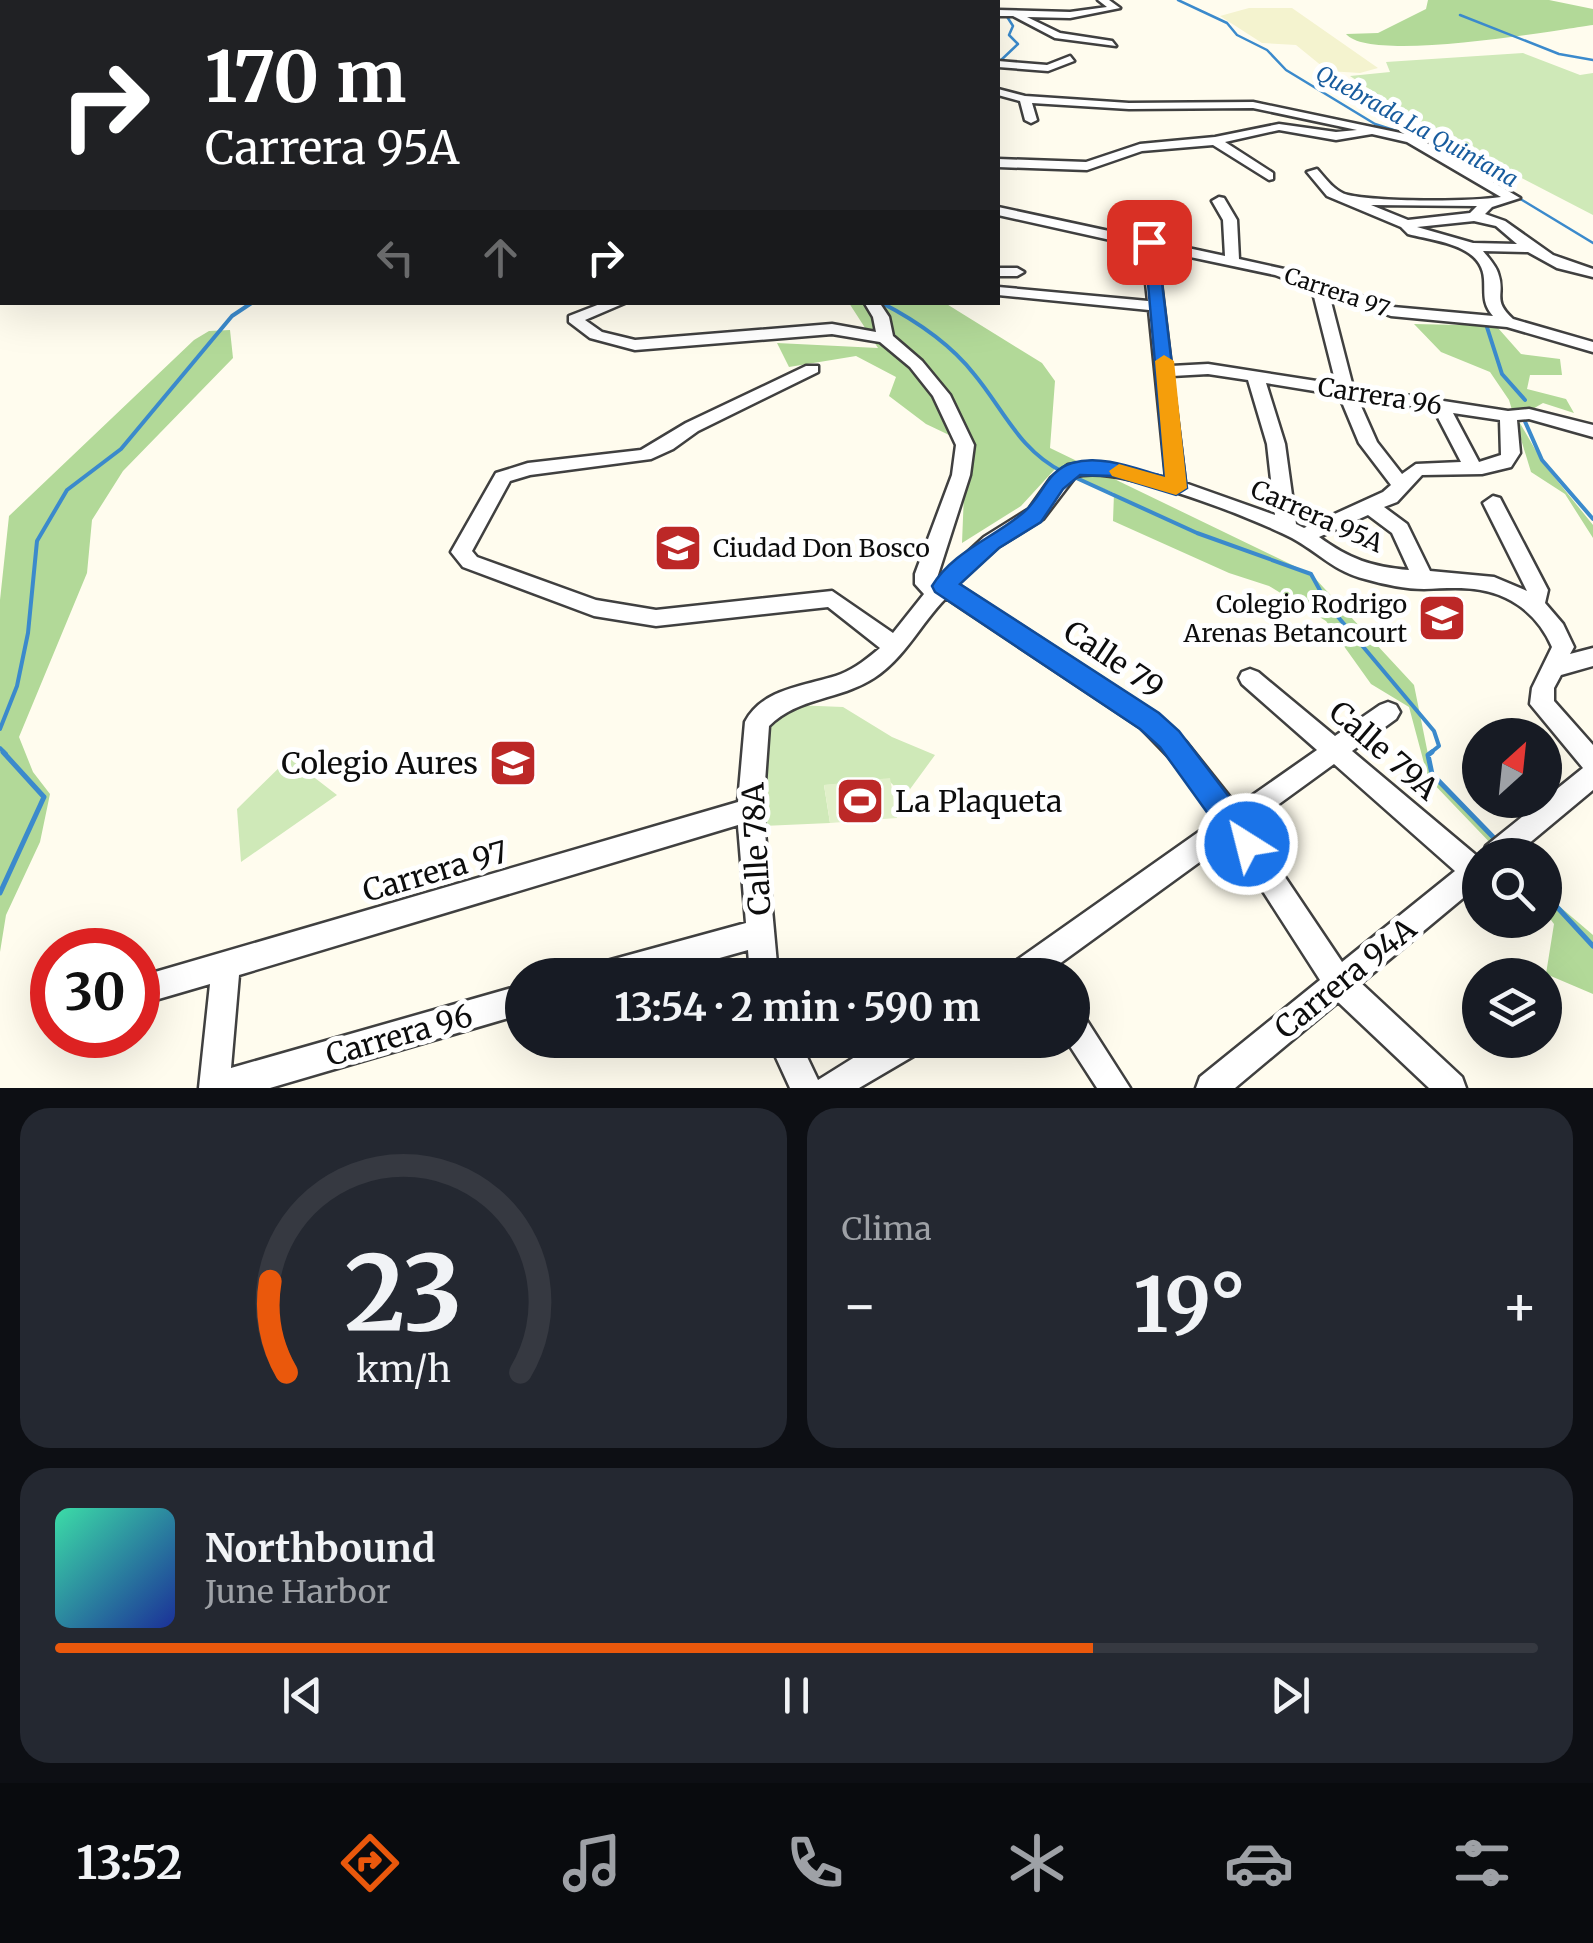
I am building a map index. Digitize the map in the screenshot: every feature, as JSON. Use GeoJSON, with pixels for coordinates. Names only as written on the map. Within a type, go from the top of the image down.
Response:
{"type":"FeatureCollection","features":[{"type":"Feature","properties":{"kind":"street"},"geometry":{"type":"LineString","coordinates":[[1002,12],[1070,15],[1114,8],[1103,0]]}},
{"type":"Feature","properties":{"kind":"street"},"geometry":{"type":"LineString","coordinates":[[1002,12],[1058,36],[1112,44]]}},
{"type":"Feature","properties":{"kind":"street"},"geometry":{"type":"LineString","coordinates":[[1000,64],[1048,68],[1070,59]]}},
{"type":"Feature","properties":{"kind":"street"},"geometry":{"type":"LineString","coordinates":[[1000,93],[1025,99],[1188,108],[1253,105],[1411,139],[1513,198],[1487,204],[1474,217]]}},
{"type":"Feature","properties":{"kind":"street"},"geometry":{"type":"LineString","coordinates":[[1025,99],[1031,120]]}},
{"type":"Feature","properties":{"kind":"street"},"geometry":{"type":"LineString","coordinates":[[1000,163],[1087,166],[1140,148],[1215,142],[1278,128],[1350,136],[1363,135],[1367,129]]}},
{"type":"Feature","properties":{"kind":"street"},"geometry":{"type":"LineString","coordinates":[[1215,142],[1269,176]]}},
{"type":"Feature","properties":{"kind":"street"},"geometry":{"type":"LineString","coordinates":[[1313,172],[1328,190],[1423,235],[1473,247],[1530,248]]}},
{"type":"Feature","properties":{"kind":"street"},"geometry":{"type":"LineString","coordinates":[[1350,199],[1496,202]]}},
{"type":"Feature","properties":{"kind":"street"},"geometry":{"type":"LineString","coordinates":[[1218,201],[1230,220],[1232,260]]}},
{"type":"Feature","properties":{"kind":"street","name":"Carrera 97"},"geometry":{"type":"LineString","coordinates":[[1000,211],[1232,260],[1391,312],[1508,322],[1591,349]]}},
{"type":"Feature","properties":{"kind":"street"},"geometry":{"type":"LineString","coordinates":[[1406,224],[1495,218],[1530,248],[1565,268],[1593,273]]}},
{"type":"Feature","properties":{"kind":"street"},"geometry":{"type":"LineString","coordinates":[[1149,242],[1176,488]]}},
{"type":"Feature","properties":{"kind":"street"},"geometry":{"type":"LineString","coordinates":[[1473,247],[1491,272],[1487,290],[1492,305],[1508,322]]}},
{"type":"Feature","properties":{"kind":"street"},"geometry":{"type":"LineString","coordinates":[[1000,272],[1017,272]]}},
{"type":"Feature","properties":{"kind":"street"},"geometry":{"type":"LineString","coordinates":[[1318,286],[1367,443],[1384,470],[1401,484]]}},
{"type":"Feature","properties":{"kind":"street"},"geometry":{"type":"LineString","coordinates":[[1000,291],[1158,306]]}},
{"type":"Feature","properties":{"kind":"street"},"geometry":{"type":"LineString","coordinates":[[612,305],[574,319],[596,335],[635,345],[832,329],[885,338],[916,364],[942,395],[965,445],[961,475],[925,574],[925,584],[940,589]]}},
{"type":"Feature","properties":{"kind":"street"},"geometry":{"type":"LineString","coordinates":[[873,305],[881,317],[885,338]]}},
{"type":"Feature","properties":{"kind":"street"},"geometry":{"type":"LineString","coordinates":[[812,369],[645,454],[528,469],[503,477],[461,552],[470,562],[594,608],[656,618],[832,599],[894,646]]}},
{"type":"Feature","properties":{"kind":"street","name":"Carrera 96"},"geometry":{"type":"LineString","coordinates":[[1166,371],[1208,369],[1508,416],[1530,414],[1593,431]]}},
{"type":"Feature","properties":{"kind":"street"},"geometry":{"type":"LineString","coordinates":[[1255,376],[1276,444],[1295,531],[1390,497],[1408,475],[1424,468],[1506,463],[1512,454],[1508,416]]}},
{"type":"Feature","properties":{"kind":"street"},"geometry":{"type":"LineString","coordinates":[[1441,406],[1473,468]]}},
{"type":"Feature","properties":{"kind":"street","name":"Carrera 95A"},"geometry":{"type":"LineString","coordinates":[[756,722],[778,701],[861,676],[880,662],[940,589],[991,542],[1033,517],[1069,473],[1090,466],[1176,488],[1295,531],[1338,562],[1356,569],[1424,581],[1487,583],[1534,605]]}},
{"type":"Feature","properties":{"kind":"street"},"geometry":{"type":"LineString","coordinates":[[1492,504],[1538,590],[1534,605],[1556,629],[1563,647],[1543,688],[1542,704],[1593,762]]}},
{"type":"Feature","properties":{"kind":"street"},"geometry":{"type":"LineString","coordinates":[[1368,505],[1400,529],[1424,581]]}},
{"type":"Feature","properties":{"kind":"street","name":"Calle 79"},"geometry":{"type":"LineString","coordinates":[[940,589],[1149,721],[1170,739],[1340,982],[1451,1088]]}},
{"type":"Feature","properties":{"kind":"street"},"geometry":{"type":"LineString","coordinates":[[1554,668],[1593,657]]}},
{"type":"Feature","properties":{"kind":"street","name":"Calle 79A"},"geometry":{"type":"LineString","coordinates":[[1250,678],[1462,848]]}},
{"type":"Feature","properties":{"kind":"street"},"geometry":{"type":"LineString","coordinates":[[1051,958],[1388,712]]}},
{"type":"Feature","properties":{"kind":"street","name":"Calle 78A"},"geometry":{"type":"LineString","coordinates":[[756,722],[750,810],[763,958]]}},
{"type":"Feature","properties":{"kind":"street","name":"Carrera 94A"},"geometry":{"type":"LineString","coordinates":[[1515,838],[1593,775]]}},
{"type":"Feature","properties":{"kind":"street","name":"Carrera 97"},"geometry":{"type":"LineString","coordinates":[[160,986],[750,810]]}},
{"type":"Feature","properties":{"kind":"street","name":"Carrera 94A"},"geometry":{"type":"LineString","coordinates":[[1211,1088],[1462,881]]}},
{"type":"Feature","properties":{"kind":"street"},"geometry":{"type":"LineString","coordinates":[[669,958],[761,933]]}},
{"type":"Feature","properties":{"kind":"street"},"geometry":{"type":"LineString","coordinates":[[216,1088],[226,966]]}},
{"type":"Feature","properties":{"kind":"street","name":"Carrera 96"},"geometry":{"type":"LineString","coordinates":[[216,1088],[505,1005]]}},
{"type":"Feature","properties":{"kind":"street"},"geometry":{"type":"LineString","coordinates":[[1090,1050],[1115,1088]]}},
{"type":"Feature","properties":{"kind":"street"},"geometry":{"type":"LineString","coordinates":[[792,1058],[806,1088]]}},
{"type":"Feature","properties":{"kind":"street"},"geometry":{"type":"LineString","coordinates":[[830,1088],[881,1058]]}},
{"type":"Feature","properties":{"kind":"green space"},"geometry":{"type":"Polygon","coordinates":[[[1428,0],[1549,0],[1593,9],[1593,25],[1424,45],[1389,46],[1362,42],[1346,34],[1378,33],[1426,9],[1428,0]]]}},
{"type":"Feature","properties":{"kind":"green space"},"geometry":{"type":"Polygon","coordinates":[[[1249,8],[1292,8],[1378,68],[1360,73],[1328,71],[1296,45],[1262,43],[1220,16],[1249,8]]]}},
{"type":"Feature","properties":{"kind":"green space"},"geometry":{"type":"Polygon","coordinates":[[[1523,53],[1580,75],[1593,73],[1593,215],[1435,133],[1350,76],[1390,72],[1386,62],[1523,53]]]}},
{"type":"Feature","properties":{"kind":"green space"},"geometry":{"type":"Polygon","coordinates":[[[850,305],[948,305],[1042,363],[1055,381],[1050,448],[1311,574],[1414,685],[1432,774],[1462,806],[1462,813],[1428,778],[1409,707],[1371,684],[1326,621],[1269,586],[1229,573],[1113,521],[1114,493],[1055,469],[1021,506],[962,543],[966,443],[926,424],[889,396],[896,377],[856,356],[789,367],[777,343],[878,348],[850,305]]]}},
{"type":"Feature","properties":{"kind":"green space"},"geometry":{"type":"Polygon","coordinates":[[[1478,318],[1498,328],[1521,354],[1560,359],[1562,375],[1530,375],[1527,389],[1566,399],[1574,413],[1543,403],[1517,418],[1543,463],[1593,525],[1593,538],[1565,494],[1531,472],[1509,400],[1490,372],[1441,352],[1414,324],[1460,325],[1478,318]]]}},
{"type":"Feature","properties":{"kind":"green space"},"geometry":{"type":"Polygon","coordinates":[[[230,330],[233,358],[123,471],[92,520],[87,573],[19,737],[33,772],[50,794],[40,842],[6,915],[0,952],[0,600],[9,516],[194,340],[209,331],[230,330]]]}},
{"type":"Feature","properties":{"kind":"green space"},"geometry":{"type":"Polygon","coordinates":[[[793,705],[843,707],[892,737],[935,755],[905,796],[890,782],[824,785],[830,823],[763,826],[761,754],[770,718],[793,705]]]}},
{"type":"Feature","properties":{"kind":"green space"},"geometry":{"type":"Polygon","coordinates":[[[289,758],[337,795],[241,862],[237,809],[289,758]]]}},
{"type":"Feature","properties":{"kind":"green space","name":"La Plaqueta"},"geometry":{"type":"Polygon","coordinates":[[[890,778],[897,818],[830,823],[824,785],[890,778]]]}},
{"type":"Feature","properties":{"kind":"green space"},"geometry":{"type":"Polygon","coordinates":[[[1466,818],[1473,818],[1492,838],[1486,838],[1466,818]]]}},
{"type":"Feature","properties":{"kind":"green space"},"geometry":{"type":"Polygon","coordinates":[[[1562,909],[1593,935],[1593,994],[1562,981],[1562,958],[1549,958],[1552,938],[1562,938],[1562,909]]]}},
{"type":"Feature","properties":{"kind":"waterway","name":"Quebrada La Quintana"},"geometry":{"type":"LineString","coordinates":[[1178,0],[1227,23],[1237,35],[1267,50],[1286,70],[1375,124],[1412,136]]}},
{"type":"Feature","properties":{"kind":"waterway"},"geometry":{"type":"LineString","coordinates":[[1011,10],[1022,11]]}},
{"type":"Feature","properties":{"kind":"waterway"},"geometry":{"type":"LineString","coordinates":[[1000,61],[1018,44],[1009,35],[1013,26],[1004,12]]}},
{"type":"Feature","properties":{"kind":"waterway"},"geometry":{"type":"LineString","coordinates":[[1460,15],[1559,54],[1593,60]]}},
{"type":"Feature","properties":{"kind":"waterway","name":"Quebrada La Quintana"},"geometry":{"type":"LineString","coordinates":[[1456,160],[1482,176]]}},
{"type":"Feature","properties":{"kind":"waterway","name":"Quebrada La Quintana"},"geometry":{"type":"LineString","coordinates":[[1499,186],[1593,243]]}},
{"type":"Feature","properties":{"kind":"waterway"},"geometry":{"type":"LineString","coordinates":[[0,729],[17,686],[28,633],[37,541],[67,490],[121,449],[232,316],[248,305]]}},
{"type":"Feature","properties":{"kind":"waterway"},"geometry":{"type":"LineString","coordinates":[[885,305],[919,324],[954,352],[1023,441],[1063,472]]}},
{"type":"Feature","properties":{"kind":"waterway"},"geometry":{"type":"LineString","coordinates":[[1485,321],[1502,374],[1525,400]]}},
{"type":"Feature","properties":{"kind":"waterway"},"geometry":{"type":"LineString","coordinates":[[1523,417],[1542,460],[1593,519]]}},
{"type":"Feature","properties":{"kind":"waterway"},"geometry":{"type":"LineString","coordinates":[[1072,476],[1197,533],[1311,574],[1328,605],[1434,731],[1439,746],[1429,754]]}},
{"type":"Feature","properties":{"kind":"waterway"},"geometry":{"type":"LineString","coordinates":[[0,748],[6,754]]}},
{"type":"Feature","properties":{"kind":"waterway"},"geometry":{"type":"LineString","coordinates":[[0,893],[44,797],[3,752]]}},
{"type":"Feature","properties":{"kind":"waterway"},"geometry":{"type":"LineString","coordinates":[[1432,752],[1428,755],[1432,774],[1494,838]]}},
{"type":"Feature","properties":{"kind":"waterway"},"geometry":{"type":"LineString","coordinates":[[1562,912],[1593,946]]}},
{"type":"Feature","properties":{"kind":"slow traffic"},"geometry":{"type":"LineString","coordinates":[[1119,471],[1176,488],[1164,361]]}},
{"type":"Feature","properties":{"kind":"place","name":"Ciudad Don Bosco"},"geometry":{"type":"Point","coordinates":[678,548]}},
{"type":"Feature","properties":{"kind":"place","name":"Colegio Rodrigo Arenas Betancourt"},"geometry":{"type":"Point","coordinates":[1442,618]}},
{"type":"Feature","properties":{"kind":"place","name":"Colegio Aures"},"geometry":{"type":"Point","coordinates":[513,763]}},
{"type":"Feature","properties":{"kind":"place","name":"La Plaqueta"},"geometry":{"type":"Point","coordinates":[860,801]}},
{"type":"Feature","properties":{"kind":"route"},"geometry":{"type":"LineString","coordinates":[[1149,242],[1176,488],[1115,470],[1090,466],[1074,469],[1056,484],[1033,517],[991,542],[944,586],[1149,721],[1170,739],[1247,844]]}}]}
